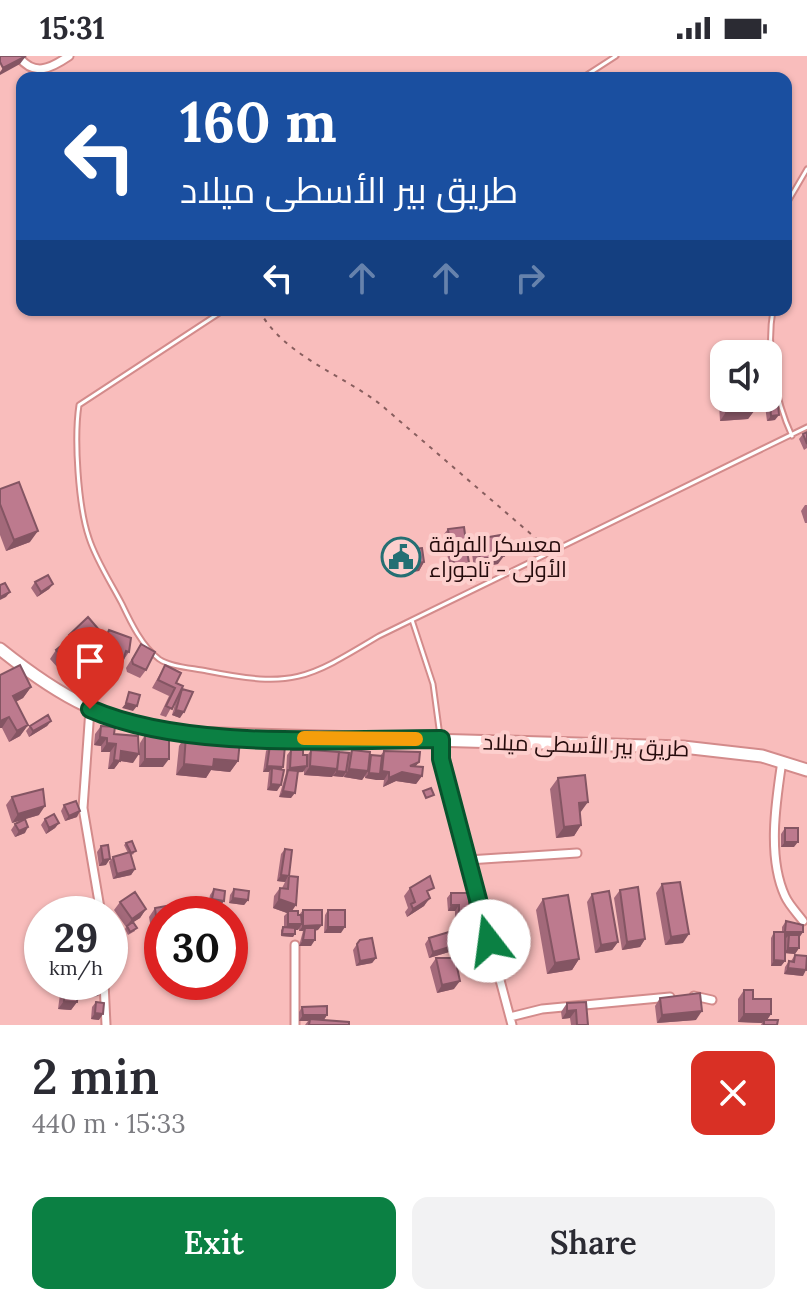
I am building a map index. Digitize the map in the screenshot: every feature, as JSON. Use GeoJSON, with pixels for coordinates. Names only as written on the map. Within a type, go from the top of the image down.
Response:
{"type":"FeatureCollection","features":[{"type":"Feature","properties":{"kind":"main road","name":"طريق بير الأسطى ميلاد"},"geometry":{"type":"LineString","coordinates":[[0,649],[38,679],[90,709],[145,726],[225,736],[683,747],[782,761],[807,770]]}},
{"type":"Feature","properties":{"kind":"street"},"geometry":{"type":"LineString","coordinates":[[18,56],[30,68],[45,70],[69,56]]}},
{"type":"Feature","properties":{"kind":"street"},"geometry":{"type":"LineString","coordinates":[[90,709],[83,808],[98,896]]}},
{"type":"Feature","properties":{"kind":"street"},"geometry":{"type":"LineString","coordinates":[[441,739],[441,759],[511,1021],[583,1004],[684,996],[712,1000]]}},
{"type":"Feature","properties":{"kind":"street"},"geometry":{"type":"LineString","coordinates":[[782,761],[776,805],[780,881],[786,898],[803,921]]}},
{"type":"Feature","properties":{"kind":"street"},"geometry":{"type":"LineString","coordinates":[[468,860],[577,853]]}},
{"type":"Feature","properties":{"kind":"street"},"geometry":{"type":"LineString","coordinates":[[295,945],[295,1025]]}},
{"type":"Feature","properties":{"kind":"street"},"geometry":{"type":"LineString","coordinates":[[105,1000],[106,1025]]}},
{"type":"Feature","properties":{"kind":"lane"},"geometry":{"type":"LineString","coordinates":[[591,72],[616,56]]}},
{"type":"Feature","properties":{"kind":"lane"},"geometry":{"type":"LineString","coordinates":[[792,195],[807,169]]}},
{"type":"Feature","properties":{"kind":"lane"},"geometry":{"type":"LineString","coordinates":[[215,316],[79,405],[74,436],[88,537],[136,632],[161,661],[247,679],[292,680],[322,671],[412,620],[807,427]]}},
{"type":"Feature","properties":{"kind":"lane"},"geometry":{"type":"LineString","coordinates":[[772,316],[770,326],[780,410],[792,436]]}},
{"type":"Feature","properties":{"kind":"lane"},"geometry":{"type":"LineString","coordinates":[[412,620],[433,684],[436,726],[441,739]]}},
{"type":"Feature","properties":{"kind":"path"},"geometry":{"type":"LineString","coordinates":[[262,316],[268,327],[312,361],[371,397],[548,549]]}},
{"type":"Feature","properties":{"kind":"building"},"geometry":{"type":"Polygon","coordinates":[[[0,56],[26,56],[3,68],[0,56]]]}},
{"type":"Feature","properties":{"kind":"building"},"geometry":{"type":"Polygon","coordinates":[[[19,482],[38,531],[14,540],[0,504],[0,489],[19,482]]]}},
{"type":"Feature","properties":{"kind":"building"},"geometry":{"type":"Polygon","coordinates":[[[464,527],[466,542],[450,544],[448,529],[464,527]]]}},
{"type":"Feature","properties":{"kind":"building"},"geometry":{"type":"Polygon","coordinates":[[[501,535],[504,556],[480,559],[477,539],[501,535]]]}},
{"type":"Feature","properties":{"kind":"building"},"geometry":{"type":"Polygon","coordinates":[[[412,543],[413,549],[422,548],[424,562],[400,566],[397,545],[412,543]]]}},
{"type":"Feature","properties":{"kind":"building"},"geometry":{"type":"Polygon","coordinates":[[[466,545],[469,563],[454,565],[451,548],[466,545]]]}},
{"type":"Feature","properties":{"kind":"building"},"geometry":{"type":"Polygon","coordinates":[[[48,575],[53,584],[41,592],[35,582],[48,575]]]}},
{"type":"Feature","properties":{"kind":"building"},"geometry":{"type":"Polygon","coordinates":[[[5,583],[10,592],[0,597],[0,585],[5,583]]]}},
{"type":"Feature","properties":{"kind":"building"},"geometry":{"type":"Polygon","coordinates":[[[88,617],[100,631],[80,648],[69,635],[88,617]]]}},
{"type":"Feature","properties":{"kind":"building"},"geometry":{"type":"Polygon","coordinates":[[[109,630],[131,638],[129,652],[126,651],[122,663],[99,654],[109,630]]]}},
{"type":"Feature","properties":{"kind":"building"},"geometry":{"type":"Polygon","coordinates":[[[67,641],[84,659],[72,669],[56,650],[67,641]]]}},
{"type":"Feature","properties":{"kind":"building"},"geometry":{"type":"Polygon","coordinates":[[[141,644],[155,652],[146,670],[133,664],[132,660],[141,644]]]}},
{"type":"Feature","properties":{"kind":"building"},"geometry":{"type":"Polygon","coordinates":[[[87,646],[93,654],[84,661],[78,652],[87,646]]]}},
{"type":"Feature","properties":{"kind":"building"},"geometry":{"type":"Polygon","coordinates":[[[20,665],[31,687],[13,696],[28,725],[17,731],[9,717],[0,721],[0,675],[20,665]]]}},
{"type":"Feature","properties":{"kind":"building"},"geometry":{"type":"Polygon","coordinates":[[[165,665],[181,673],[176,683],[183,686],[172,709],[166,706],[175,688],[158,680],[165,665]]]}},
{"type":"Feature","properties":{"kind":"building"},"geometry":{"type":"Polygon","coordinates":[[[182,689],[193,692],[184,712],[176,710],[182,689]]]}},
{"type":"Feature","properties":{"kind":"building"},"geometry":{"type":"Polygon","coordinates":[[[129,692],[140,695],[137,706],[126,703],[129,692]]]}},
{"type":"Feature","properties":{"kind":"building"},"geometry":{"type":"Polygon","coordinates":[[[48,715],[51,721],[33,731],[30,726],[48,715]]]}},
{"type":"Feature","properties":{"kind":"building"},"geometry":{"type":"Polygon","coordinates":[[[101,726],[115,727],[114,734],[138,736],[139,754],[121,751],[120,761],[114,760],[116,744],[107,743],[107,738],[100,737],[101,726]]]}},
{"type":"Feature","properties":{"kind":"building"},"geometry":{"type":"Polygon","coordinates":[[[145,735],[169,736],[169,759],[145,759],[145,735]]]}},
{"type":"Feature","properties":{"kind":"building"},"geometry":{"type":"Polygon","coordinates":[[[186,735],[240,740],[238,761],[214,759],[213,767],[184,764],[186,735]]]}},
{"type":"Feature","properties":{"kind":"building"},"geometry":{"type":"Polygon","coordinates":[[[270,745],[285,746],[283,767],[267,766],[270,745]]]}},
{"type":"Feature","properties":{"kind":"building"},"geometry":{"type":"Polygon","coordinates":[[[291,750],[303,750],[303,755],[307,755],[307,766],[290,768],[291,750]]]}},
{"type":"Feature","properties":{"kind":"building"},"geometry":{"type":"Polygon","coordinates":[[[311,750],[339,752],[337,769],[310,766],[311,750]]]}},
{"type":"Feature","properties":{"kind":"building"},"geometry":{"type":"Polygon","coordinates":[[[352,750],[370,752],[368,771],[349,769],[352,750]]]}},
{"type":"Feature","properties":{"kind":"building"},"geometry":{"type":"Polygon","coordinates":[[[384,751],[420,752],[419,762],[410,766],[423,767],[422,776],[402,772],[389,778],[389,772],[382,771],[384,751]]]}},
{"type":"Feature","properties":{"kind":"building"},"geometry":{"type":"Polygon","coordinates":[[[339,752],[349,753],[346,772],[337,771],[339,752]]]}},
{"type":"Feature","properties":{"kind":"building"},"geometry":{"type":"Polygon","coordinates":[[[371,755],[382,756],[380,774],[369,773],[371,755]]]}},
{"type":"Feature","properties":{"kind":"building"},"geometry":{"type":"Polygon","coordinates":[[[272,768],[284,770],[281,785],[271,784],[272,768]]]}},
{"type":"Feature","properties":{"kind":"building"},"geometry":{"type":"Polygon","coordinates":[[[288,770],[298,771],[295,793],[283,791],[288,770]]]}},
{"type":"Feature","properties":{"kind":"building"},"geometry":{"type":"Polygon","coordinates":[[[585,775],[588,802],[579,803],[581,825],[564,827],[558,778],[585,775]]]}},
{"type":"Feature","properties":{"kind":"building"},"geometry":{"type":"Polygon","coordinates":[[[431,788],[434,795],[426,798],[423,791],[431,788]]]}},
{"type":"Feature","properties":{"kind":"building"},"geometry":{"type":"Polygon","coordinates":[[[43,789],[45,806],[18,814],[12,797],[43,789]]]}},
{"type":"Feature","properties":{"kind":"building"},"geometry":{"type":"Polygon","coordinates":[[[76,801],[80,811],[69,816],[64,805],[76,801]]]}},
{"type":"Feature","properties":{"kind":"building"},"geometry":{"type":"Polygon","coordinates":[[[54,814],[59,823],[49,828],[45,819],[54,814]]]}},
{"type":"Feature","properties":{"kind":"building"},"geometry":{"type":"Polygon","coordinates":[[[25,819],[28,827],[19,831],[15,824],[25,819]]]}},
{"type":"Feature","properties":{"kind":"building"},"geometry":{"type":"Polygon","coordinates":[[[785,828],[798,828],[798,842],[785,842],[785,828]]]}},
{"type":"Feature","properties":{"kind":"building"},"geometry":{"type":"Polygon","coordinates":[[[132,841],[136,851],[131,853],[126,843],[132,841]]]}},
{"type":"Feature","properties":{"kind":"building"},"geometry":{"type":"Polygon","coordinates":[[[108,845],[110,859],[103,860],[101,846],[108,845]]]}},
{"type":"Feature","properties":{"kind":"building"},"geometry":{"type":"Polygon","coordinates":[[[285,849],[292,850],[289,876],[281,875],[285,849]]]}},
{"type":"Feature","properties":{"kind":"building"},"geometry":{"type":"Polygon","coordinates":[[[130,852],[135,869],[117,874],[113,857],[130,852]]]}},
{"type":"Feature","properties":{"kind":"building"},"geometry":{"type":"Polygon","coordinates":[[[289,876],[298,877],[296,905],[279,899],[280,888],[288,889],[289,876]]]}},
{"type":"Feature","properties":{"kind":"building"},"geometry":{"type":"Polygon","coordinates":[[[430,876],[434,888],[427,891],[430,898],[413,909],[411,904],[415,902],[410,888],[430,876]]]}},
{"type":"Feature","properties":{"kind":"building"},"geometry":{"type":"Polygon","coordinates":[[[680,882],[689,934],[671,937],[662,884],[680,882]]]}},
{"type":"Feature","properties":{"kind":"building"},"geometry":{"type":"Polygon","coordinates":[[[638,887],[645,939],[627,942],[620,890],[638,887]]]}},
{"type":"Feature","properties":{"kind":"building"},"geometry":{"type":"Polygon","coordinates":[[[214,889],[225,891],[224,896],[213,896],[214,889]]]}},
{"type":"Feature","properties":{"kind":"building"},"geometry":{"type":"Polygon","coordinates":[[[234,889],[249,891],[248,900],[248,896],[233,896],[234,889]]]}},
{"type":"Feature","properties":{"kind":"building"},"geometry":{"type":"Polygon","coordinates":[[[609,891],[618,942],[601,945],[592,894],[609,891]]]}},
{"type":"Feature","properties":{"kind":"building"},"geometry":{"type":"Polygon","coordinates":[[[135,892],[144,906],[144,910],[132,919],[128,913],[128,897],[135,892]]]}},
{"type":"Feature","properties":{"kind":"building"},"geometry":{"type":"Polygon","coordinates":[[[451,893],[469,893],[469,914],[459,914],[459,905],[451,905],[451,893]]]}},
{"type":"Feature","properties":{"kind":"building"},"geometry":{"type":"Polygon","coordinates":[[[568,895],[579,959],[555,963],[543,899],[568,895]]]}},
{"type":"Feature","properties":{"kind":"building"},"geometry":{"type":"Polygon","coordinates":[[[303,910],[322,910],[322,925],[303,926],[303,910]]]}},
{"type":"Feature","properties":{"kind":"building"},"geometry":{"type":"Polygon","coordinates":[[[328,910],[345,910],[345,927],[328,927],[328,910]]]}},
{"type":"Feature","properties":{"kind":"building"},"geometry":{"type":"Polygon","coordinates":[[[288,911],[298,911],[302,924],[288,924],[288,911]]]}},
{"type":"Feature","properties":{"kind":"building"},"geometry":{"type":"Polygon","coordinates":[[[786,921],[803,925],[803,932],[785,932],[786,921]]]}},
{"type":"Feature","properties":{"kind":"building"},"geometry":{"type":"Polygon","coordinates":[[[133,922],[137,928],[130,932],[128,925],[133,922]]]}},
{"type":"Feature","properties":{"kind":"building"},"geometry":{"type":"Polygon","coordinates":[[[283,927],[295,928],[295,934],[282,934],[283,927]]]}},
{"type":"Feature","properties":{"kind":"building"},"geometry":{"type":"Polygon","coordinates":[[[305,928],[315,928],[315,940],[303,940],[305,928]]]}},
{"type":"Feature","properties":{"kind":"building"},"geometry":{"type":"Polygon","coordinates":[[[449,932],[453,946],[433,952],[429,938],[449,932]]]}},
{"type":"Feature","properties":{"kind":"building"},"geometry":{"type":"Polygon","coordinates":[[[774,932],[785,932],[785,961],[774,960],[774,932]]]}},
{"type":"Feature","properties":{"kind":"building"},"geometry":{"type":"Polygon","coordinates":[[[789,935],[799,935],[799,948],[788,948],[789,935]]]}},
{"type":"Feature","properties":{"kind":"building"},"geometry":{"type":"Polygon","coordinates":[[[372,938],[376,958],[360,961],[357,944],[360,940],[372,938]]]}},
{"type":"Feature","properties":{"kind":"building"},"geometry":{"type":"Polygon","coordinates":[[[795,955],[807,956],[806,970],[788,968],[789,961],[794,962],[795,955]]]}},
{"type":"Feature","properties":{"kind":"building"},"geometry":{"type":"Polygon","coordinates":[[[436,958],[455,958],[460,981],[442,985],[436,958]]]}},
{"type":"Feature","properties":{"kind":"building"},"geometry":{"type":"Polygon","coordinates":[[[744,990],[753,990],[753,999],[771,999],[771,1014],[744,1014],[744,990]]]}},
{"type":"Feature","properties":{"kind":"building"},"geometry":{"type":"Polygon","coordinates":[[[700,993],[702,1011],[662,1015],[660,998],[700,993]]]}},
{"type":"Feature","properties":{"kind":"building"},"geometry":{"type":"Polygon","coordinates":[[[96,1002],[104,1003],[103,1014],[95,1013],[96,1002]]]}},
{"type":"Feature","properties":{"kind":"building"},"geometry":{"type":"Polygon","coordinates":[[[586,1002],[588,1025],[577,1025],[576,1010],[567,1011],[567,1003],[586,1002]]]}},
{"type":"Feature","properties":{"kind":"building"},"geometry":{"type":"Polygon","coordinates":[[[327,1006],[327,1015],[303,1015],[302,1007],[327,1006]]]}},
{"type":"Feature","properties":{"kind":"building"},"geometry":{"type":"Polygon","coordinates":[[[310,1019],[349,1022],[349,1025],[309,1025],[310,1019]]]}},
{"type":"Feature","properties":{"kind":"building"},"geometry":{"type":"Polygon","coordinates":[[[764,1020],[778,1020],[777,1025],[764,1025],[764,1020]]]}},
{"type":"Feature","properties":{"kind":"slow traffic"},"geometry":{"type":"LineString","coordinates":[[304,738],[416,739]]}},
{"type":"Feature","properties":{"kind":"place","name":"معسكر الفرقة الأولى - تاجوراء"},"geometry":{"type":"Point","coordinates":[401,557]}},
{"type":"Feature","properties":{"kind":"route"},"geometry":{"type":"LineString","coordinates":[[90,709],[108,717],[185,733],[289,738],[441,739],[441,759],[489,941]]}}]}
